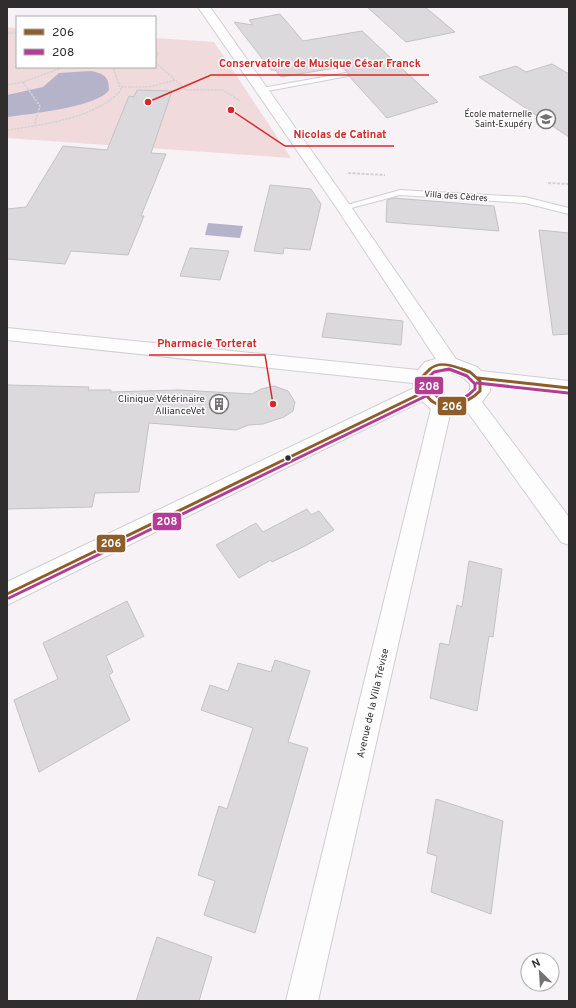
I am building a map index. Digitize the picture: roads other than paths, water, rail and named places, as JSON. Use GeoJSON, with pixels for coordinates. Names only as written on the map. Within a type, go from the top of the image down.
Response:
{"type":"FeatureCollection","features":[{"type":"Feature","properties":{"kind":"street"},"geometry":{"type":"LineString","coordinates":[[204,7],[344,207],[449,364]]}},
{"type":"Feature","properties":{"kind":"street"},"geometry":{"type":"LineString","coordinates":[[7,334],[430,391],[458,407],[472,403],[479,396],[481,387],[478,378],[466,368],[449,364],[432,367],[430,391]]}},
{"type":"Feature","properties":{"kind":"street"},"geometry":{"type":"LineString","coordinates":[[478,378],[569,388]]}},
{"type":"Feature","properties":{"kind":"street"},"geometry":{"type":"LineString","coordinates":[[7,594],[430,391]]}},
{"type":"Feature","properties":{"kind":"street","name":"Avenue de la Villa Trévise"},"geometry":{"type":"LineString","coordinates":[[302,1001],[430,391]]}},
{"type":"Feature","properties":{"kind":"street"},"geometry":{"type":"LineString","coordinates":[[472,403],[569,535]]}},
{"type":"Feature","properties":{"kind":"lane"},"geometry":{"type":"LineString","coordinates":[[265,94],[346,75]]}},
{"type":"Feature","properties":{"kind":"lane","name":"Villa des Cèdres"},"geometry":{"type":"LineString","coordinates":[[344,207],[400,192],[525,200],[569,211]]}},
{"type":"Feature","properties":{"kind":"water"},"geometry":{"type":"Polygon","coordinates":[[[91,71],[105,76],[107,79],[109,90],[102,96],[92,101],[62,109],[7,117],[7,95],[43,87],[59,73],[91,71]]]}},
{"type":"Feature","properties":{"kind":"water"},"geometry":{"type":"Polygon","coordinates":[[[208,223],[243,226],[240,238],[205,235],[208,223]]]}},
{"type":"Feature","properties":{"kind":"place","name":"Conservatoire de Musique César Franck"},"geometry":{"type":"Point","coordinates":[148,102]}},
{"type":"Feature","properties":{"kind":"place","name":"Nicolas de Catinat"},"geometry":{"type":"Point","coordinates":[231,110]}},
{"type":"Feature","properties":{"kind":"place","name":"École maternelle Saint-Exupéry"},"geometry":{"type":"Point","coordinates":[546,119]}},
{"type":"Feature","properties":{"kind":"place","name":"Clinique Vétérinaire AllianceVet"},"geometry":{"type":"Point","coordinates":[219,404]}},
{"type":"Feature","properties":{"kind":"place","name":"Pharmacie Torterat"},"geometry":{"type":"Point","coordinates":[273,404]}}]}
